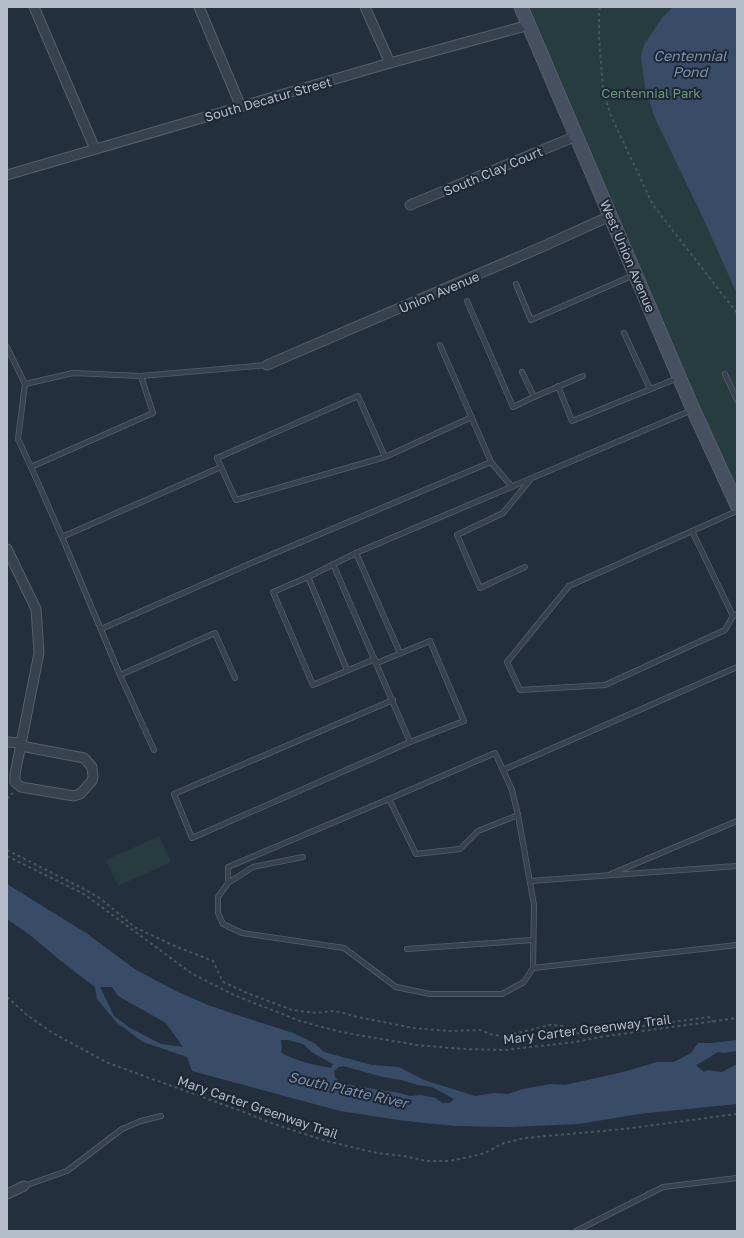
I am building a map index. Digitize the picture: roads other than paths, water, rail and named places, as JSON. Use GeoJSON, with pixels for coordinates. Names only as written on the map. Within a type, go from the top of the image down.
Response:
{"type":"FeatureCollection","features":[{"type":"Feature","properties":{"kind":"street"},"geometry":{"type":"LineString","coordinates":[[34,7],[95,149]]}},
{"type":"Feature","properties":{"kind":"street"},"geometry":{"type":"LineString","coordinates":[[199,7],[241,107]]}},
{"type":"Feature","properties":{"kind":"street"},"geometry":{"type":"LineString","coordinates":[[365,7],[390,64]]}},
{"type":"Feature","properties":{"kind":"street","name":"West Union Avenue"},"geometry":{"type":"LineString","coordinates":[[521,7],[694,410],[737,505]]}},
{"type":"Feature","properties":{"kind":"street","name":"South Decatur Street"},"geometry":{"type":"LineString","coordinates":[[7,175],[529,25]]}},
{"type":"Feature","properties":{"kind":"street","name":"South Clay Court"},"geometry":{"type":"LineString","coordinates":[[410,206],[576,136]]}},
{"type":"Feature","properties":{"kind":"street","name":"Union Avenue"},"geometry":{"type":"LineString","coordinates":[[267,366],[610,216]]}},
{"type":"Feature","properties":{"kind":"street"},"geometry":{"type":"LineString","coordinates":[[7,549],[36,609],[39,653],[21,745],[15,774],[16,782],[20,787],[74,796],[80,794],[93,777],[92,767],[84,758],[21,745],[7,742]]}},
{"type":"Feature","properties":{"kind":"street"},"geometry":{"type":"LineString","coordinates":[[7,1194],[24,1186]]}},
{"type":"Feature","properties":{"kind":"lane"},"geometry":{"type":"LineString","coordinates":[[516,284],[532,320],[636,275]]}},
{"type":"Feature","properties":{"kind":"lane"},"geometry":{"type":"LineString","coordinates":[[467,300],[513,407],[583,376]]}},
{"type":"Feature","properties":{"kind":"lane"},"geometry":{"type":"LineString","coordinates":[[624,333],[650,389]]}},
{"type":"Feature","properties":{"kind":"lane"},"geometry":{"type":"LineString","coordinates":[[440,345],[491,462],[512,487]]}},
{"type":"Feature","properties":{"kind":"lane"},"geometry":{"type":"LineString","coordinates":[[7,347],[25,384],[18,439],[154,750]]}},
{"type":"Feature","properties":{"kind":"lane"},"geometry":{"type":"LineString","coordinates":[[25,384],[73,373],[141,376],[267,366]]}},
{"type":"Feature","properties":{"kind":"lane"},"geometry":{"type":"LineString","coordinates":[[522,372],[534,397]]}},
{"type":"Feature","properties":{"kind":"lane"},"geometry":{"type":"LineString","coordinates":[[725,374],[737,400]]}},
{"type":"Feature","properties":{"kind":"lane"},"geometry":{"type":"LineString","coordinates":[[31,467],[153,413],[141,376]]}},
{"type":"Feature","properties":{"kind":"lane"},"geometry":{"type":"LineString","coordinates":[[558,386],[572,421],[680,377]]}},
{"type":"Feature","properties":{"kind":"lane"},"geometry":{"type":"LineString","coordinates":[[384,457],[358,396],[217,458],[236,500],[384,457],[472,417]]}},
{"type":"Feature","properties":{"kind":"lane"},"geometry":{"type":"LineString","coordinates":[[393,700],[174,794],[192,838],[410,742],[464,721],[430,641],[400,653],[348,670],[313,685],[273,592],[308,577],[356,553],[694,410]]}},
{"type":"Feature","properties":{"kind":"lane"},"geometry":{"type":"LineString","coordinates":[[101,629],[263,558],[491,462]]}},
{"type":"Feature","properties":{"kind":"lane"},"geometry":{"type":"LineString","coordinates":[[62,537],[221,466]]}},
{"type":"Feature","properties":{"kind":"lane"},"geometry":{"type":"LineString","coordinates":[[525,567],[480,588],[457,535],[503,513],[531,478]]}},
{"type":"Feature","properties":{"kind":"lane"},"geometry":{"type":"LineString","coordinates":[[692,531],[735,615],[725,630],[605,685],[520,690],[507,662],[569,586],[692,531],[737,511]]}},
{"type":"Feature","properties":{"kind":"lane"},"geometry":{"type":"LineString","coordinates":[[356,553],[400,653]]}},
{"type":"Feature","properties":{"kind":"lane"},"geometry":{"type":"LineString","coordinates":[[334,564],[410,742]]}},
{"type":"Feature","properties":{"kind":"lane"},"geometry":{"type":"LineString","coordinates":[[308,577],[348,670]]}},
{"type":"Feature","properties":{"kind":"lane"},"geometry":{"type":"LineString","coordinates":[[120,675],[215,633],[235,678]]}},
{"type":"Feature","properties":{"kind":"lane"},"geometry":{"type":"LineString","coordinates":[[503,770],[737,667]]}},
{"type":"Feature","properties":{"kind":"lane"},"geometry":{"type":"LineString","coordinates":[[228,883],[228,867],[495,753],[512,790],[530,881],[534,905],[533,968],[524,982],[502,994],[430,994],[396,987],[344,948],[312,942],[242,933],[224,924],[218,913],[218,897],[228,883],[253,867],[303,857]]}},
{"type":"Feature","properties":{"kind":"lane"},"geometry":{"type":"LineString","coordinates":[[388,799],[416,854],[460,849],[478,831],[518,815]]}},
{"type":"Feature","properties":{"kind":"lane"},"geometry":{"type":"LineString","coordinates":[[608,876],[737,821]]}},
{"type":"Feature","properties":{"kind":"lane"},"geometry":{"type":"LineString","coordinates":[[530,881],[737,866]]}},
{"type":"Feature","properties":{"kind":"lane"},"geometry":{"type":"LineString","coordinates":[[407,949],[533,940]]}},
{"type":"Feature","properties":{"kind":"lane"},"geometry":{"type":"LineString","coordinates":[[533,968],[737,945]]}},
{"type":"Feature","properties":{"kind":"lane"},"geometry":{"type":"LineString","coordinates":[[24,1186],[67,1171],[122,1129],[141,1121],[161,1116]]}},
{"type":"Feature","properties":{"kind":"lane"},"geometry":{"type":"LineString","coordinates":[[576,1231],[663,1187],[737,1178]]}},
{"type":"Feature","properties":{"kind":"water","name":"Centennial Pond"},"geometry":{"type":"Polygon","coordinates":[[[673,7],[737,7],[737,294],[703,218],[655,118],[645,88],[641,57],[644,45],[662,18],[673,7]]]}},
{"type":"Feature","properties":{"kind":"water","name":"South Platte River"},"geometry":{"type":"Polygon","coordinates":[[[7,884],[86,933],[136,970],[178,992],[208,1005],[293,1033],[314,1043],[324,1052],[372,1065],[399,1067],[424,1080],[475,1096],[494,1093],[508,1094],[523,1089],[550,1084],[565,1085],[623,1072],[657,1062],[674,1062],[691,1053],[698,1043],[737,1040],[737,1051],[724,1053],[718,1052],[696,1065],[704,1072],[708,1070],[722,1072],[737,1064],[737,1104],[639,1114],[579,1124],[507,1127],[455,1126],[405,1121],[340,1111],[192,1071],[187,1057],[143,1042],[117,1023],[97,999],[95,987],[30,935],[7,919],[7,884]],[[100,987],[114,1016],[130,1028],[161,1044],[183,1047],[166,1023],[118,996],[112,987],[100,987]],[[281,1040],[281,1052],[298,1060],[331,1068],[333,1064],[313,1053],[303,1044],[288,1040],[281,1040]],[[343,1066],[334,1071],[335,1077],[340,1083],[396,1092],[410,1096],[421,1095],[436,1098],[442,1103],[450,1103],[454,1099],[432,1087],[383,1077],[343,1066]]]}},
{"type":"Feature","properties":{"kind":"park label","name":"Centennial Park"},"geometry":{"type":"Point","coordinates":[651,93]}}]}
